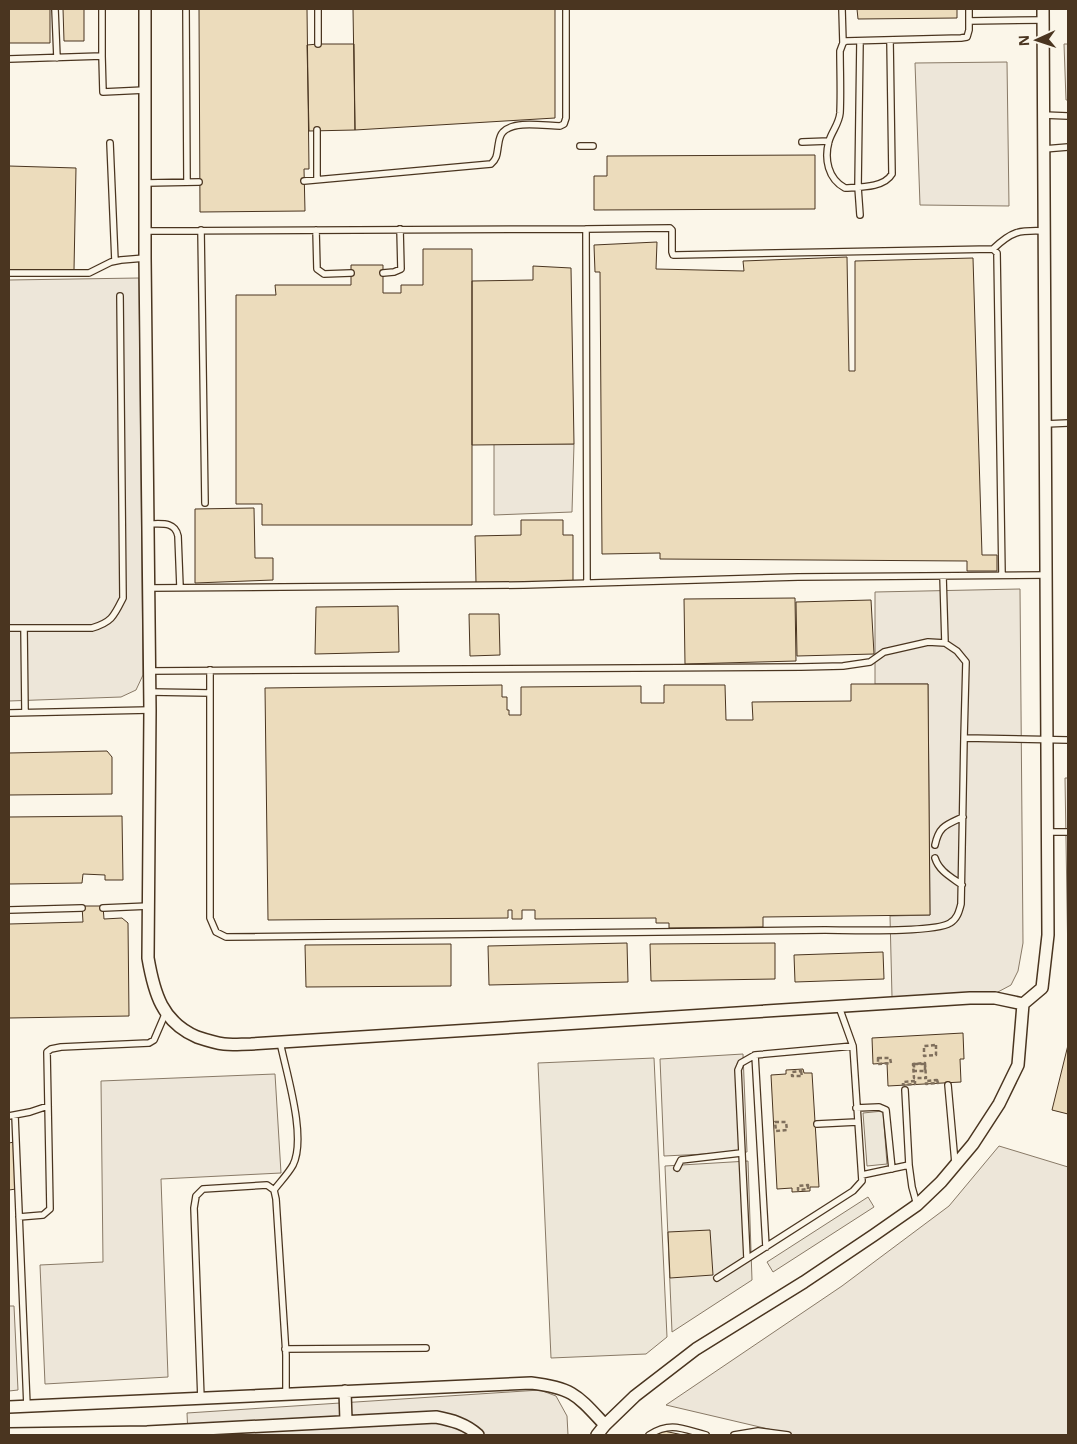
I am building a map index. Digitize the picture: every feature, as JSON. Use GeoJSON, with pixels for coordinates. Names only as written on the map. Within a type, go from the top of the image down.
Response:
{"type":"FeatureCollection","features":[{"type":"Feature","properties":{"kind":"street"},"geometry":{"type":"LineString","coordinates":[[145,9],[145,258],[150,671],[148,958],[152,982],[158,998],[176,1024],[190,1034],[223,1044],[280,1042],[970,998],[995,998],[1023,1004]]}},
{"type":"Feature","properties":{"kind":"street"},"geometry":{"type":"LineString","coordinates":[[597,1435],[635,1396],[696,1349],[804,1282],[917,1204],[941,1182],[973,1144],[999,1104],[1018,1065],[1023,1004],[1042,988],[1048,935],[1045,424],[1041,231],[1044,148],[1042,16]]}},
{"type":"Feature","properties":{"kind":"street"},"geometry":{"type":"LineString","coordinates":[[9,1407],[531,1383],[546,1384],[568,1390],[581,1399],[605,1425]]}},
{"type":"Feature","properties":{"kind":"street"},"geometry":{"type":"LineString","coordinates":[[345,1391],[346,1421]]}},
{"type":"Feature","properties":{"kind":"street"},"geometry":{"type":"LineString","coordinates":[[9,1434],[42,1432],[88,1434],[147,1432],[436,1417],[451,1420],[465,1426],[478,1435]]}},
{"type":"Feature","properties":{"kind":"lane"},"geometry":{"type":"LineString","coordinates":[[55,9],[57,58]]}},
{"type":"Feature","properties":{"kind":"lane"},"geometry":{"type":"LineString","coordinates":[[102,9],[103,92],[145,90]]}},
{"type":"Feature","properties":{"kind":"lane"},"geometry":{"type":"LineString","coordinates":[[186,9],[187,182]]}},
{"type":"Feature","properties":{"kind":"lane"},"geometry":{"type":"LineString","coordinates":[[318,9],[318,44]]}},
{"type":"Feature","properties":{"kind":"lane"},"geometry":{"type":"LineString","coordinates":[[304,181],[490,164],[496,159],[502,132],[511,127],[523,125],[560,126],[564,124],[566,118],[566,9]]}},
{"type":"Feature","properties":{"kind":"lane"},"geometry":{"type":"LineString","coordinates":[[842,9],[843,43],[840,51],[840,114],[829,141],[827,153],[832,178],[844,188],[858,188],[882,183],[889,179],[892,174],[890,40]]}},
{"type":"Feature","properties":{"kind":"lane"},"geometry":{"type":"LineString","coordinates":[[843,43],[846,41],[967,37],[969,9]]}},
{"type":"Feature","properties":{"kind":"lane"},"geometry":{"type":"LineString","coordinates":[[969,21],[1018,20],[1042,16]]}},
{"type":"Feature","properties":{"kind":"lane"},"geometry":{"type":"LineString","coordinates":[[860,41],[858,188],[860,215]]}},
{"type":"Feature","properties":{"kind":"lane"},"geometry":{"type":"LineString","coordinates":[[9,59],[102,56]]}},
{"type":"Feature","properties":{"kind":"lane"},"geometry":{"type":"LineString","coordinates":[[1044,115],[1066,116]]}},
{"type":"Feature","properties":{"kind":"lane"},"geometry":{"type":"LineString","coordinates":[[317,130],[317,180]]}},
{"type":"Feature","properties":{"kind":"lane"},"geometry":{"type":"LineString","coordinates":[[802,142],[829,141]]}},
{"type":"Feature","properties":{"kind":"lane"},"geometry":{"type":"LineString","coordinates":[[110,143],[115,261]]}},
{"type":"Feature","properties":{"kind":"lane"},"geometry":{"type":"LineString","coordinates":[[580,146],[593,146]]}},
{"type":"Feature","properties":{"kind":"lane"},"geometry":{"type":"LineString","coordinates":[[1044,148],[1065,147]]}},
{"type":"Feature","properties":{"kind":"lane"},"geometry":{"type":"LineString","coordinates":[[146,182],[199,182]]}},
{"type":"Feature","properties":{"kind":"lane"},"geometry":{"type":"LineString","coordinates":[[145,230],[670,228],[672,230],[673,255],[993,249],[1006,236],[1016,232],[1041,231]]}},
{"type":"Feature","properties":{"kind":"lane"},"geometry":{"type":"LineString","coordinates":[[383,273],[401,269],[400,229]]}},
{"type":"Feature","properties":{"kind":"lane"},"geometry":{"type":"LineString","coordinates":[[586,229],[587,582]]}},
{"type":"Feature","properties":{"kind":"lane"},"geometry":{"type":"LineString","coordinates":[[201,230],[205,503]]}},
{"type":"Feature","properties":{"kind":"lane"},"geometry":{"type":"LineString","coordinates":[[316,230],[317,269],[324,274],[351,273]]}},
{"type":"Feature","properties":{"kind":"lane"},"geometry":{"type":"LineString","coordinates":[[993,249],[997,253],[1002,575]]}},
{"type":"Feature","properties":{"kind":"lane"},"geometry":{"type":"LineString","coordinates":[[9,273],[89,273],[115,261],[145,258]]}},
{"type":"Feature","properties":{"kind":"lane"},"geometry":{"type":"LineString","coordinates":[[9,628],[92,628],[104,624],[114,617],[123,598],[120,296]]}},
{"type":"Feature","properties":{"kind":"lane"},"geometry":{"type":"LineString","coordinates":[[1045,424],[1068,423]]}},
{"type":"Feature","properties":{"kind":"lane"},"geometry":{"type":"LineString","coordinates":[[148,524],[170,525],[177,530],[180,587]]}},
{"type":"Feature","properties":{"kind":"lane"},"geometry":{"type":"LineString","coordinates":[[149,588],[524,585],[798,577],[1046,575]]}},
{"type":"Feature","properties":{"kind":"lane"},"geometry":{"type":"LineString","coordinates":[[943,576],[945,643]]}},
{"type":"Feature","properties":{"kind":"lane"},"geometry":{"type":"LineString","coordinates":[[24,628],[25,712]]}},
{"type":"Feature","properties":{"kind":"lane"},"geometry":{"type":"LineString","coordinates":[[150,671],[210,670],[791,668],[843,666],[870,662],[884,652],[928,642],[945,643],[957,651],[966,662],[962,904],[959,914],[950,923],[942,926],[911,929],[226,937],[216,932],[210,918],[210,670]]}},
{"type":"Feature","properties":{"kind":"lane"},"geometry":{"type":"LineString","coordinates":[[150,692],[210,693]]}},
{"type":"Feature","properties":{"kind":"lane"},"geometry":{"type":"LineString","coordinates":[[10,711],[150,710]]}},
{"type":"Feature","properties":{"kind":"lane"},"geometry":{"type":"LineString","coordinates":[[964,738],[1068,740]]}},
{"type":"Feature","properties":{"kind":"lane"},"geometry":{"type":"LineString","coordinates":[[935,845],[937,834],[943,826],[963,817]]}},
{"type":"Feature","properties":{"kind":"lane"},"geometry":{"type":"LineString","coordinates":[[1048,832],[1068,832]]}},
{"type":"Feature","properties":{"kind":"lane"},"geometry":{"type":"LineString","coordinates":[[935,858],[937,864],[945,873],[962,885]]}},
{"type":"Feature","properties":{"kind":"lane"},"geometry":{"type":"LineString","coordinates":[[103,908],[148,906]]}},
{"type":"Feature","properties":{"kind":"lane"},"geometry":{"type":"LineString","coordinates":[[9,910],[82,908]]}},
{"type":"Feature","properties":{"kind":"lane"},"geometry":{"type":"LineString","coordinates":[[717,1278],[853,1191],[862,1181],[853,1046],[838,1007]]}},
{"type":"Feature","properties":{"kind":"lane"},"geometry":{"type":"LineString","coordinates":[[19,1217],[43,1215],[50,1209],[47,1052],[51,1049],[149,1043],[154,1040],[166,1012]]}},
{"type":"Feature","properties":{"kind":"lane"},"geometry":{"type":"LineString","coordinates":[[274,1190],[293,1164],[297,1151],[296,1118],[280,1042]]}},
{"type":"Feature","properties":{"kind":"lane"},"geometry":{"type":"LineString","coordinates":[[747,1258],[738,1070],[741,1063],[755,1055],[853,1046]]}},
{"type":"Feature","properties":{"kind":"lane"},"geometry":{"type":"LineString","coordinates":[[755,1055],[766,1247]]}},
{"type":"Feature","properties":{"kind":"lane"},"geometry":{"type":"LineString","coordinates":[[948,1085],[956,1165]]}},
{"type":"Feature","properties":{"kind":"lane"},"geometry":{"type":"LineString","coordinates":[[905,1090],[909,1168],[917,1204]]}},
{"type":"Feature","properties":{"kind":"lane"},"geometry":{"type":"LineString","coordinates":[[27,1406],[19,1217],[12,1116],[48,1106]]}},
{"type":"Feature","properties":{"kind":"lane"},"geometry":{"type":"LineString","coordinates":[[856,1108],[879,1107],[886,1110],[892,1169]]}},
{"type":"Feature","properties":{"kind":"lane"},"geometry":{"type":"LineString","coordinates":[[817,1124],[857,1122]]}},
{"type":"Feature","properties":{"kind":"lane"},"geometry":{"type":"LineString","coordinates":[[677,1168],[681,1160],[741,1153]]}},
{"type":"Feature","properties":{"kind":"lane"},"geometry":{"type":"LineString","coordinates":[[862,1175],[892,1169],[909,1168]]}},
{"type":"Feature","properties":{"kind":"lane"},"geometry":{"type":"LineString","coordinates":[[201,1399],[201,1356],[194,1208],[196,1196],[203,1189],[267,1185],[274,1190],[276,1199],[286,1394]]}},
{"type":"Feature","properties":{"kind":"lane"},"geometry":{"type":"LineString","coordinates":[[285,1352],[426,1348]]}},
{"type":"Feature","properties":{"kind":"lane"},"geometry":{"type":"LineString","coordinates":[[649,1435],[658,1429],[669,1426],[706,1435]]}},
{"type":"Feature","properties":{"kind":"lane"},"geometry":{"type":"LineString","coordinates":[[734,1435],[758,1431],[788,1435]]}},
{"type":"Feature","properties":{"kind":"path"},"geometry":{"type":"LineString","coordinates":[[936,1045],[936,1055],[924,1056],[924,1046],[936,1045]]}},
{"type":"Feature","properties":{"kind":"path"},"geometry":{"type":"LineString","coordinates":[[878,1058],[890,1058],[891,1063],[878,1064],[878,1058]]}},
{"type":"Feature","properties":{"kind":"path"},"geometry":{"type":"LineString","coordinates":[[925,1063],[926,1078],[914,1078],[913,1064],[925,1063]]}},
{"type":"Feature","properties":{"kind":"path"},"geometry":{"type":"LineString","coordinates":[[914,1064],[925,1064],[926,1071],[914,1071],[914,1064]]}},
{"type":"Feature","properties":{"kind":"path"},"geometry":{"type":"LineString","coordinates":[[775,1122],[786,1122],[787,1130],[776,1130],[775,1122]]}},
{"type":"Feature","properties":{"kind":"shaded area"},"geometry":{"type":"Polygon","coordinates":[[[1064,44],[1068,44],[1068,100],[1066,100],[1064,44]]]}},
{"type":"Feature","properties":{"kind":"shaded area"},"geometry":{"type":"Polygon","coordinates":[[[1007,62],[1009,206],[920,205],[915,63],[1007,62]]]}},
{"type":"Feature","properties":{"kind":"shaded area"},"geometry":{"type":"Polygon","coordinates":[[[139,278],[143,675],[136,690],[121,697],[9,701],[9,280],[139,278]]]}},
{"type":"Feature","properties":{"kind":"shaded area"},"geometry":{"type":"Polygon","coordinates":[[[494,444],[574,444],[572,512],[494,515],[494,444]]]}},
{"type":"Feature","properties":{"kind":"shaded area"},"geometry":{"type":"Polygon","coordinates":[[[1020,589],[1023,943],[1018,971],[1011,985],[996,993],[892,997],[890,916],[930,915],[928,684],[875,684],[875,592],[1020,589]]]}},
{"type":"Feature","properties":{"kind":"shaded area"},"geometry":{"type":"Polygon","coordinates":[[[1065,778],[1068,778],[1068,965],[1065,778]]]}},
{"type":"Feature","properties":{"kind":"shaded area"},"geometry":{"type":"Polygon","coordinates":[[[743,1054],[747,1152],[664,1156],[660,1059],[743,1054]]]}},
{"type":"Feature","properties":{"kind":"shaded area"},"geometry":{"type":"Polygon","coordinates":[[[654,1058],[667,1337],[646,1354],[551,1358],[538,1063],[654,1058]]]}},
{"type":"Feature","properties":{"kind":"shaded area"},"geometry":{"type":"Polygon","coordinates":[[[275,1074],[281,1173],[161,1179],[168,1377],[45,1384],[40,1265],[103,1262],[101,1081],[275,1074]]]}},
{"type":"Feature","properties":{"kind":"shaded area"},"geometry":{"type":"Polygon","coordinates":[[[883,1111],[887,1164],[867,1166],[863,1113],[883,1111]]]}},
{"type":"Feature","properties":{"kind":"shaded area"},"geometry":{"type":"Polygon","coordinates":[[[999,1146],[1068,1167],[1068,1435],[794,1435],[666,1405],[842,1286],[949,1206],[999,1146]]]}},
{"type":"Feature","properties":{"kind":"shaded area"},"geometry":{"type":"Polygon","coordinates":[[[748,1161],[752,1280],[672,1332],[665,1166],[748,1161]]]}},
{"type":"Feature","properties":{"kind":"shaded area"},"geometry":{"type":"Polygon","coordinates":[[[868,1197],[874,1207],[773,1272],[767,1262],[868,1197]]]}},
{"type":"Feature","properties":{"kind":"shaded area"},"geometry":{"type":"Polygon","coordinates":[[[9,1306],[14,1306],[18,1390],[9,1391],[9,1306]]]}},
{"type":"Feature","properties":{"kind":"shaded area"},"geometry":{"type":"Polygon","coordinates":[[[540,1390],[556,1396],[567,1416],[568,1435],[188,1435],[187,1413],[540,1390]]]}},
{"type":"Feature","properties":{"kind":"building"},"geometry":{"type":"Polygon","coordinates":[[[9,9],[50,9],[50,43],[9,43],[9,9]]]}},
{"type":"Feature","properties":{"kind":"building"},"geometry":{"type":"Polygon","coordinates":[[[63,9],[84,9],[84,41],[64,41],[63,9]]]}},
{"type":"Feature","properties":{"kind":"building"},"geometry":{"type":"Polygon","coordinates":[[[199,9],[307,9],[309,169],[304,169],[305,211],[200,212],[199,9]]]}},
{"type":"Feature","properties":{"kind":"building"},"geometry":{"type":"Polygon","coordinates":[[[353,9],[555,9],[555,118],[355,130],[353,9]]]}},
{"type":"Feature","properties":{"kind":"building"},"geometry":{"type":"Polygon","coordinates":[[[857,9],[957,9],[957,18],[858,19],[857,9]]]}},
{"type":"Feature","properties":{"kind":"building"},"geometry":{"type":"Polygon","coordinates":[[[354,44],[355,130],[309,131],[307,45],[354,44]]]}},
{"type":"Feature","properties":{"kind":"building"},"geometry":{"type":"Polygon","coordinates":[[[815,155],[815,209],[594,210],[594,176],[607,176],[607,156],[815,155]]]}},
{"type":"Feature","properties":{"kind":"building"},"geometry":{"type":"Polygon","coordinates":[[[9,166],[76,168],[74,270],[9,270],[9,166]]]}},
{"type":"Feature","properties":{"kind":"building"},"geometry":{"type":"Polygon","coordinates":[[[657,242],[656,269],[744,271],[743,261],[847,257],[849,371],[855,371],[855,261],[973,258],[982,555],[997,555],[997,571],[967,571],[967,561],[660,559],[660,553],[602,554],[600,272],[595,272],[594,245],[657,242]]]}},
{"type":"Feature","properties":{"kind":"building"},"geometry":{"type":"Polygon","coordinates":[[[423,249],[472,249],[472,525],[262,525],[262,504],[236,504],[236,295],[276,295],[275,285],[351,285],[351,265],[383,265],[383,293],[401,293],[401,285],[423,285],[423,249]]]}},
{"type":"Feature","properties":{"kind":"building"},"geometry":{"type":"Polygon","coordinates":[[[533,266],[571,268],[574,444],[472,445],[472,281],[533,280],[533,266]]]}},
{"type":"Feature","properties":{"kind":"building"},"geometry":{"type":"Polygon","coordinates":[[[254,508],[255,558],[273,558],[273,580],[195,583],[195,509],[254,508]]]}},
{"type":"Feature","properties":{"kind":"building"},"geometry":{"type":"Polygon","coordinates":[[[521,520],[563,520],[563,535],[573,535],[573,582],[476,583],[475,536],[521,535],[521,520]]]}},
{"type":"Feature","properties":{"kind":"building"},"geometry":{"type":"Polygon","coordinates":[[[795,598],[796,661],[685,664],[684,599],[795,598]]]}},
{"type":"Feature","properties":{"kind":"building"},"geometry":{"type":"Polygon","coordinates":[[[871,600],[874,654],[797,656],[796,602],[871,600]]]}},
{"type":"Feature","properties":{"kind":"building"},"geometry":{"type":"Polygon","coordinates":[[[398,606],[399,652],[315,654],[316,607],[398,606]]]}},
{"type":"Feature","properties":{"kind":"building"},"geometry":{"type":"Polygon","coordinates":[[[469,614],[499,614],[500,655],[470,656],[469,614]]]}},
{"type":"Feature","properties":{"kind":"building"},"geometry":{"type":"Polygon","coordinates":[[[851,684],[928,684],[930,915],[763,917],[763,927],[669,928],[669,923],[656,923],[656,918],[535,919],[535,910],[522,910],[522,919],[512,919],[512,910],[508,910],[508,918],[268,920],[265,688],[502,685],[502,697],[507,697],[509,715],[521,715],[521,687],[641,686],[641,703],[664,703],[664,685],[725,685],[726,720],[753,720],[752,702],[851,701],[851,684]]]}},
{"type":"Feature","properties":{"kind":"building"},"geometry":{"type":"Polygon","coordinates":[[[107,751],[112,757],[112,794],[9,795],[9,753],[107,751]]]}},
{"type":"Feature","properties":{"kind":"building"},"geometry":{"type":"Polygon","coordinates":[[[122,816],[123,880],[105,880],[105,875],[83,874],[82,883],[9,884],[9,817],[122,816]]]}},
{"type":"Feature","properties":{"kind":"building"},"geometry":{"type":"Polygon","coordinates":[[[82,906],[103,906],[104,919],[122,918],[128,923],[129,1016],[9,1018],[9,924],[83,922],[82,906]]]}},
{"type":"Feature","properties":{"kind":"building"},"geometry":{"type":"Polygon","coordinates":[[[627,943],[628,982],[489,985],[488,946],[627,943]]]}},
{"type":"Feature","properties":{"kind":"building"},"geometry":{"type":"Polygon","coordinates":[[[775,943],[775,979],[651,981],[650,944],[775,943]]]}},
{"type":"Feature","properties":{"kind":"building"},"geometry":{"type":"Polygon","coordinates":[[[451,944],[451,986],[306,987],[305,945],[451,944]]]}},
{"type":"Feature","properties":{"kind":"building"},"geometry":{"type":"Polygon","coordinates":[[[883,952],[884,979],[795,982],[794,955],[883,952]]]}},
{"type":"Feature","properties":{"kind":"building"},"geometry":{"type":"Polygon","coordinates":[[[963,1033],[964,1059],[960,1059],[961,1082],[888,1086],[887,1063],[873,1064],[872,1038],[963,1033]]]}},
{"type":"Feature","properties":{"kind":"building"},"geometry":{"type":"Polygon","coordinates":[[[1068,1045],[1068,1114],[1052,1110],[1068,1045]]]}},
{"type":"Feature","properties":{"kind":"building"},"geometry":{"type":"Polygon","coordinates":[[[803,1069],[804,1073],[812,1073],[819,1187],[810,1187],[810,1191],[792,1192],[792,1188],[777,1189],[771,1075],[786,1074],[786,1070],[803,1069]]]}},
{"type":"Feature","properties":{"kind":"building"},"geometry":{"type":"Polygon","coordinates":[[[14,1142],[16,1189],[9,1190],[9,1143],[14,1142]]]}},
{"type":"Feature","properties":{"kind":"building"},"geometry":{"type":"Polygon","coordinates":[[[710,1230],[713,1275],[670,1278],[668,1232],[710,1230]]]}},
{"type":"Feature","properties":{"kind":"building"},"geometry":{"type":"Polygon","coordinates":[[[659,1430],[683,1435],[658,1435],[659,1430]]]}}]}
